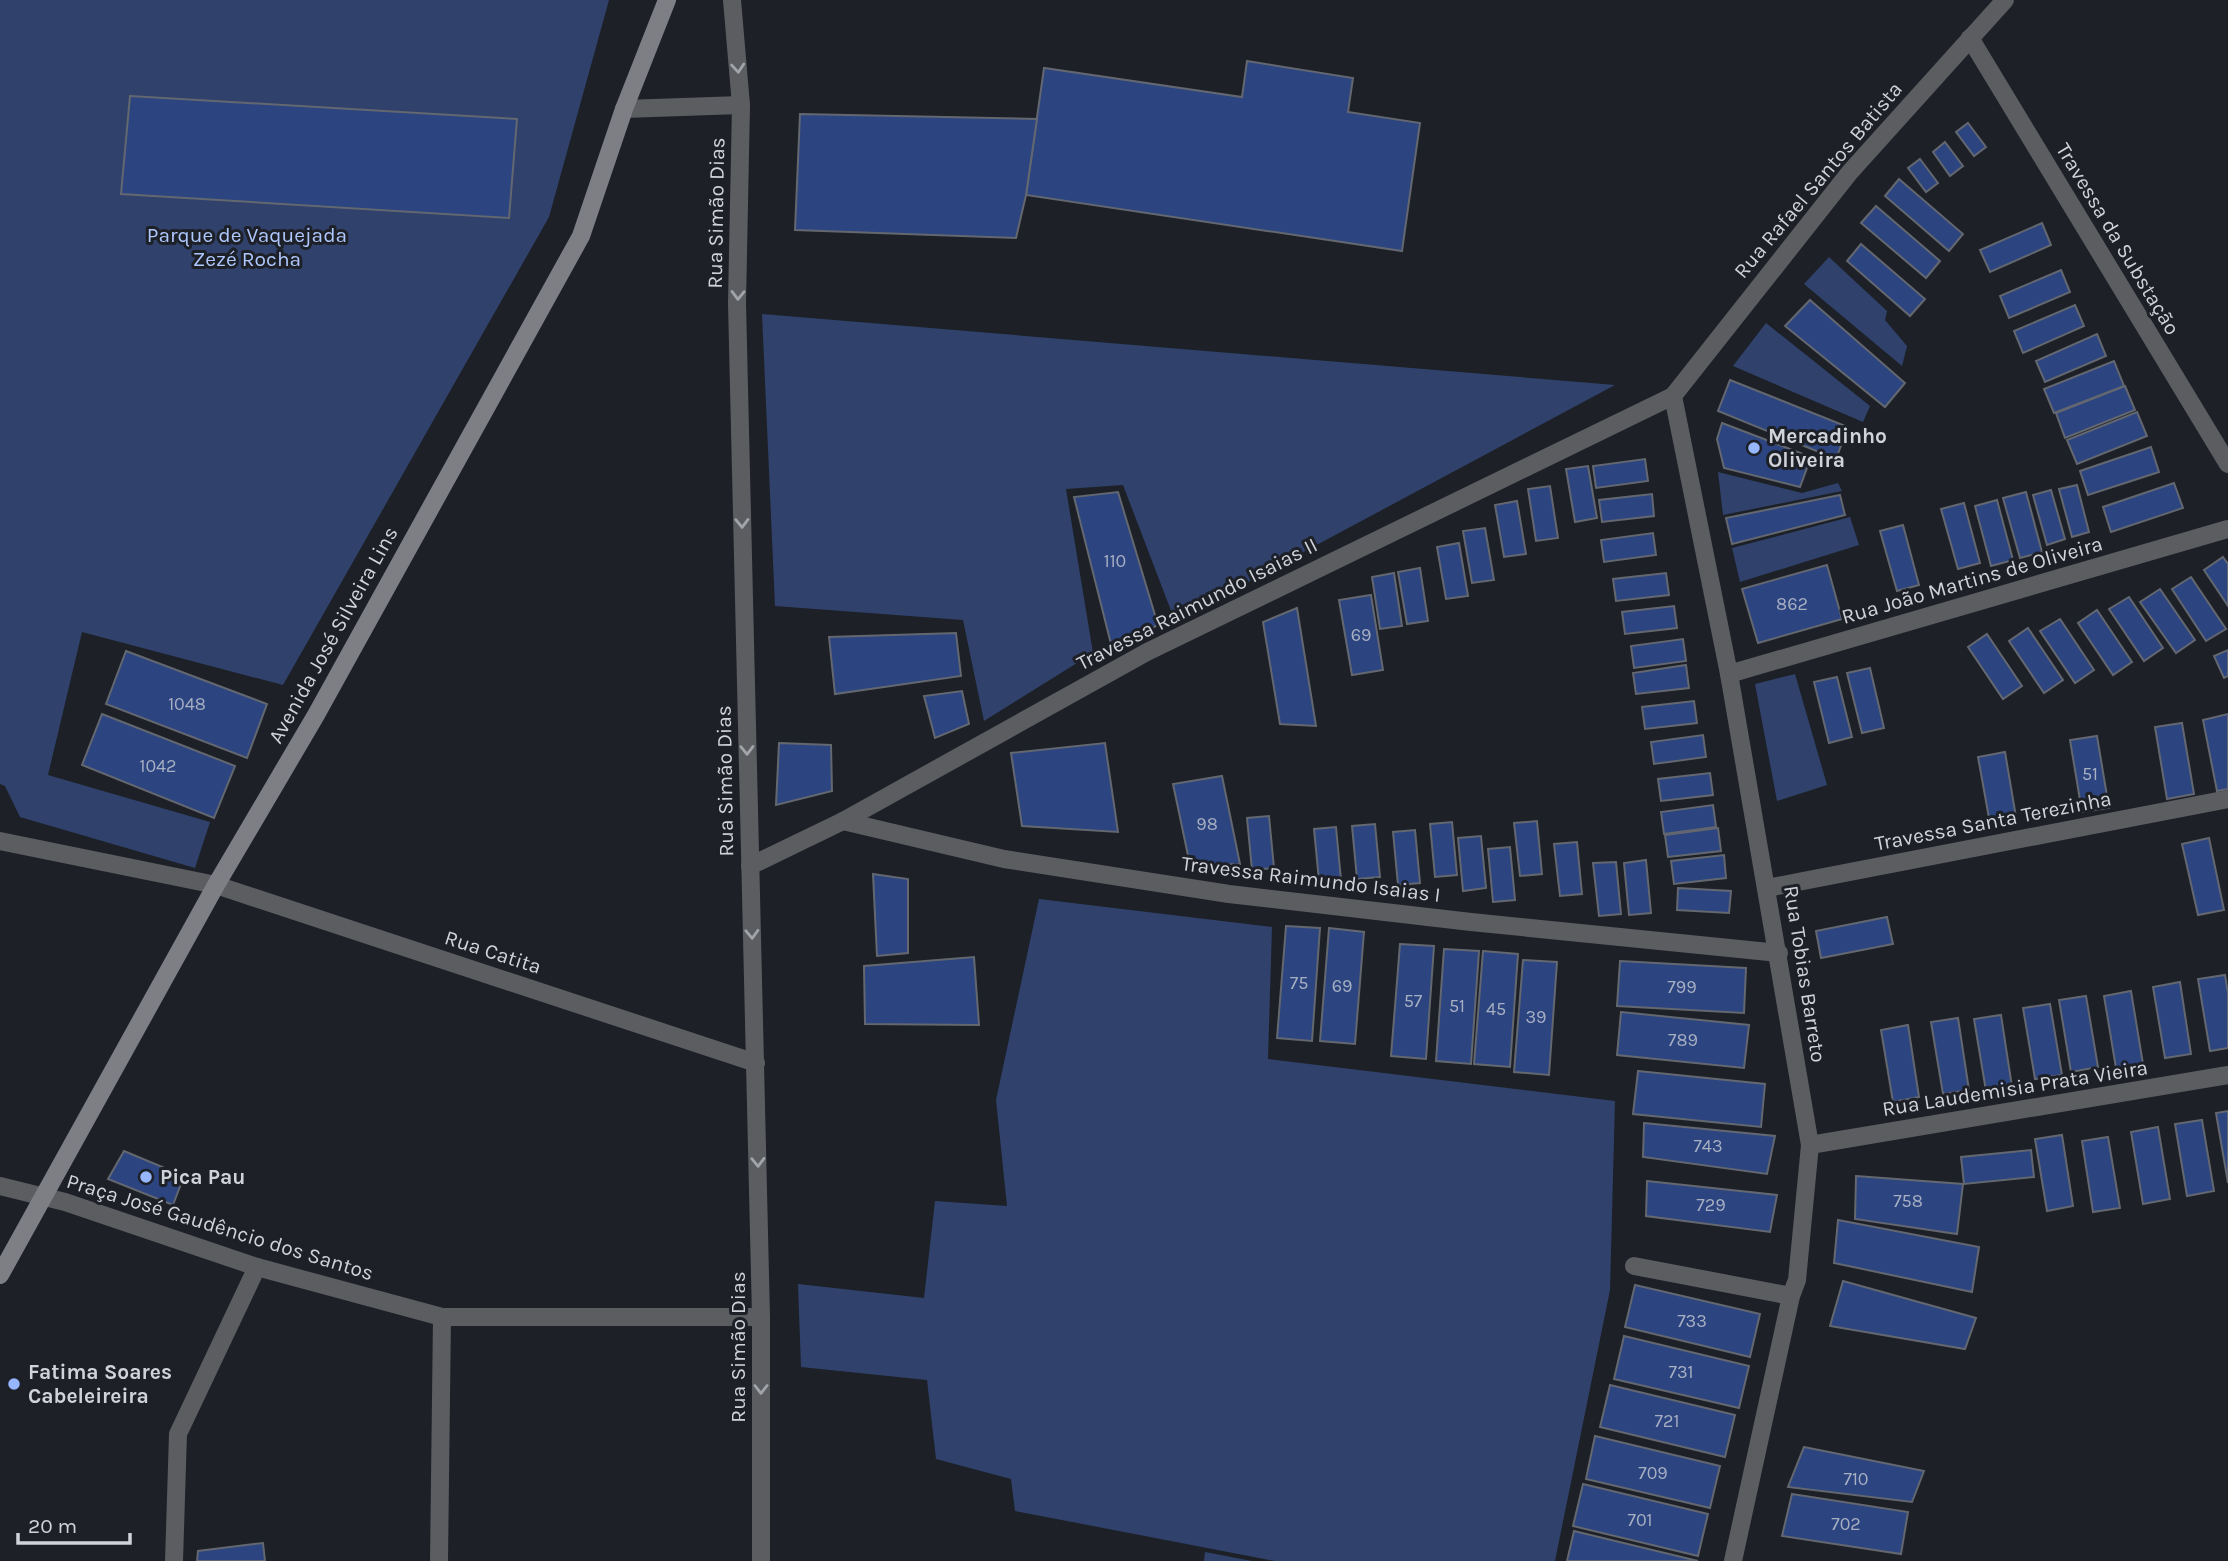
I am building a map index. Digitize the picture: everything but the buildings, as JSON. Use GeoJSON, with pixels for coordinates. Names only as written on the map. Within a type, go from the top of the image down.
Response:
{"type":"FeatureCollection","features":[{"type":"Feature","properties":{"kind":"main road","name":"Avenida José Silveira Lins"},"geometry":{"type":"LineString","coordinates":[[0,1275],[216,885],[316,715],[581,236],[624,109],[667,0]]}},
{"type":"Feature","properties":{"kind":"street","name":"Rua Simão Dias"},"geometry":{"type":"LineString","coordinates":[[732,0],[741,105],[737,303],[761,1317],[761,1561]]}},
{"type":"Feature","properties":{"kind":"street","name":"Rua Rafael Santos Batista"},"geometry":{"type":"LineString","coordinates":[[1673,396],[1850,172],[2006,0]]}},
{"type":"Feature","properties":{"kind":"street","name":"Travessa da Substação"},"geometry":{"type":"LineString","coordinates":[[1970,38],[2228,464]]}},
{"type":"Feature","properties":{"kind":"street"},"geometry":{"type":"LineString","coordinates":[[624,109],[741,105]]}},
{"type":"Feature","properties":{"kind":"street","name":"Rua Tobias Barreto"},"geometry":{"type":"LineString","coordinates":[[1673,396],[1729,674],[1810,1145],[1797,1280],[1791,1296],[1733,1561]]}},
{"type":"Feature","properties":{"kind":"street","name":"Travessa Raimundo Isaias II"},"geometry":{"type":"LineString","coordinates":[[750,866],[843,821],[1147,652],[1673,396]]}},
{"type":"Feature","properties":{"kind":"street","name":"Rua João Martins de Oliveira"},"geometry":{"type":"LineString","coordinates":[[1729,674],[2228,529]]}},
{"type":"Feature","properties":{"kind":"street","name":"Travessa Santa Terezinha"},"geometry":{"type":"LineString","coordinates":[[1767,888],[2228,799]]}},
{"type":"Feature","properties":{"kind":"street","name":"Travessa Raimundo Isaias I"},"geometry":{"type":"LineString","coordinates":[[843,821],[1004,859],[1229,894],[1779,953]]}},
{"type":"Feature","properties":{"kind":"street","name":"Rua Catita"},"geometry":{"type":"LineString","coordinates":[[0,841],[216,885],[756,1063]]}},
{"type":"Feature","properties":{"kind":"street","name":"Rua Laudemisia Prata Vieira"},"geometry":{"type":"LineString","coordinates":[[1810,1145],[2228,1075]]}},
{"type":"Feature","properties":{"kind":"street","name":"Praça José Gaudêncio dos Santos"},"geometry":{"type":"LineString","coordinates":[[0,1186],[65,1202],[257,1267],[442,1317],[761,1317]]}},
{"type":"Feature","properties":{"kind":"street"},"geometry":{"type":"LineString","coordinates":[[1634,1266],[1791,1296]]}},
{"type":"Feature","properties":{"kind":"street"},"geometry":{"type":"LineString","coordinates":[[174,1561],[178,1434],[257,1267]]}},
{"type":"Feature","properties":{"kind":"street"},"geometry":{"type":"LineString","coordinates":[[439,1561],[442,1317]]}},
{"type":"Feature","properties":{"kind":"green space","name":"Parque de Vaquejada Zezé Rocha"},"geometry":{"type":"Polygon","coordinates":[[[0,0],[609,0],[549,217],[283,685],[82,632],[48,775],[210,822],[195,868],[20,817],[5,786],[0,784],[0,0]]]}},
{"type":"Feature","properties":{"kind":"green space"},"geometry":{"type":"Polygon","coordinates":[[[1829,257],[1887,311],[1885,320],[1907,346],[1902,366],[1804,284],[1829,257]]]}},
{"type":"Feature","properties":{"kind":"green space"},"geometry":{"type":"Polygon","coordinates":[[[762,314],[1615,385],[1175,621],[1123,485],[1066,489],[1093,653],[984,721],[963,620],[775,606],[762,314]]]}},
{"type":"Feature","properties":{"kind":"green space"},"geometry":{"type":"Polygon","coordinates":[[[1766,323],[1870,406],[1863,422],[1733,366],[1766,323]]]}},
{"type":"Feature","properties":{"kind":"green space"},"geometry":{"type":"Polygon","coordinates":[[[1718,472],[1802,493],[1838,483],[1842,491],[1723,515],[1718,472]]]}},
{"type":"Feature","properties":{"kind":"green space"},"geometry":{"type":"Polygon","coordinates":[[[1850,517],[1859,545],[1740,582],[1732,548],[1850,517]]]}},
{"type":"Feature","properties":{"kind":"green space"},"geometry":{"type":"Polygon","coordinates":[[[1795,674],[1827,785],[1777,801],[1755,684],[1795,674]]]}},
{"type":"Feature","properties":{"kind":"green space"},"geometry":{"type":"Polygon","coordinates":[[[1039,899],[1272,927],[1268,1059],[1615,1101],[1610,1290],[1555,1561],[1275,1561],[1015,1511],[1011,1479],[936,1459],[927,1380],[801,1367],[798,1284],[924,1298],[935,1201],[1007,1206],[996,1100],[1039,899]]]}},
{"type":"Feature","properties":{"kind":"green space"},"geometry":{"type":"Polygon","coordinates":[[[1205,1552],[1252,1561],[1204,1561],[1205,1552]]]}},
{"type":"Feature","properties":{"kind":"place","name":"Mercadinho Oliveira"},"geometry":{"type":"Point","coordinates":[1754,448]}},
{"type":"Feature","properties":{"kind":"place","name":"Pica Pau"},"geometry":{"type":"Point","coordinates":[146,1177]}},
{"type":"Feature","properties":{"kind":"place","name":"Fatima Soares Cabeleireira"},"geometry":{"type":"Point","coordinates":[14,1384]}}]}
